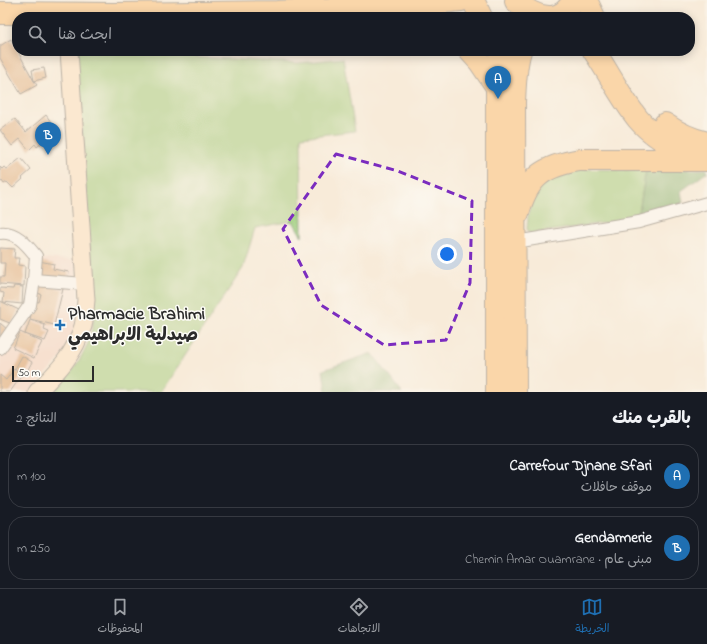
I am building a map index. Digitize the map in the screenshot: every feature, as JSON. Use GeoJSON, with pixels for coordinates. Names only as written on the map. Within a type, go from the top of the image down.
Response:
{"type":"FeatureCollection","features":[{"type":"Feature","properties":{"kind":"highway"},"geometry":{"type":"LineString","coordinates":[[254,12],[402,6],[461,0]]}},
{"type":"Feature","properties":{"kind":"highway"},"geometry":{"type":"LineString","coordinates":[[473,0],[479,12]]}},
{"type":"Feature","properties":{"kind":"highway"},"geometry":{"type":"LineString","coordinates":[[561,12],[567,9],[575,0]]}},
{"type":"Feature","properties":{"kind":"highway"},"geometry":{"type":"LineString","coordinates":[[586,0],[592,12]]}},
{"type":"Feature","properties":{"kind":"highway"},"geometry":{"type":"LineString","coordinates":[[515,6],[531,12]]}},
{"type":"Feature","properties":{"kind":"highway"},"geometry":{"type":"LineString","coordinates":[[475,56],[498,87]]}},
{"type":"Feature","properties":{"kind":"highway"},"geometry":{"type":"LineString","coordinates":[[492,56],[498,87]]}},
{"type":"Feature","properties":{"kind":"highway"},"geometry":{"type":"LineString","coordinates":[[497,392],[498,87],[500,56]]}},
{"type":"Feature","properties":{"kind":"highway"},"geometry":{"type":"LineString","coordinates":[[515,392],[514,102],[515,78],[519,56]]}},
{"type":"Feature","properties":{"kind":"highway"},"geometry":{"type":"LineString","coordinates":[[597,56],[639,120],[650,130],[684,153],[705,154]]}},
{"type":"Feature","properties":{"kind":"highway"},"geometry":{"type":"LineString","coordinates":[[616,56],[636,91],[650,109],[663,123],[677,133],[695,140],[705,154]]}},
{"type":"Feature","properties":{"kind":"highway"},"geometry":{"type":"LineString","coordinates":[[514,235],[526,189],[548,168],[580,160],[705,154]]}},
{"type":"Feature","properties":{"kind":"main road"},"geometry":{"type":"LineString","coordinates":[[37,392],[56,373],[72,352],[84,325],[86,300],[69,56]]}},
{"type":"Feature","properties":{"kind":"street"},"geometry":{"type":"LineString","coordinates":[[514,235],[639,222],[707,203]]}},
{"type":"Feature","properties":{"kind":"street"},"geometry":{"type":"LineString","coordinates":[[0,233],[12,233],[28,245],[36,256],[30,305],[0,348]]}},
{"type":"Feature","properties":{"kind":"street"},"geometry":{"type":"LineString","coordinates":[[34,280],[85,284]]}},
{"type":"Feature","properties":{"kind":"highlighted area"},"geometry":{"type":"Polygon","coordinates":[[[336,154],[398,171],[472,201],[470,283],[446,340],[384,345],[321,305],[283,229],[336,154]]]}},
{"type":"Feature","properties":{"kind":"shaded area"},"geometry":{"type":"Polygon","coordinates":[[[33,258],[76,260],[79,301],[74,333],[65,353],[30,392],[0,392],[0,350],[28,307],[33,258]]]}},
{"type":"Feature","properties":{"kind":"green space"},"geometry":{"type":"Polygon","coordinates":[[[76,56],[192,56],[298,63],[343,58],[355,131],[301,137],[302,237],[293,221],[255,228],[243,268],[161,392],[53,392],[62,384],[79,361],[90,339],[94,316],[76,56]]]}},
{"type":"Feature","properties":{"kind":"green space"},"geometry":{"type":"Polygon","coordinates":[[[570,169],[646,170],[638,218],[529,234],[527,229],[528,216],[533,190],[570,169]]]}},
{"type":"Feature","properties":{"kind":"green space"},"geometry":{"type":"Polygon","coordinates":[[[707,169],[707,174],[706,173],[681,191],[683,203],[638,218],[646,170],[707,169]]]}},
{"type":"Feature","properties":{"kind":"green space"},"geometry":{"type":"Polygon","coordinates":[[[372,353],[402,392],[326,392],[323,370],[372,353]]]}},
{"type":"Feature","properties":{"kind":"building"},"geometry":{"type":"Polygon","coordinates":[[[11,39],[12,56],[20,56],[37,85],[21,94],[0,58],[0,46],[11,39]]]}},
{"type":"Feature","properties":{"kind":"building"},"geometry":{"type":"Polygon","coordinates":[[[44,68],[46,78],[34,81],[32,70],[44,68]]]}},
{"type":"Feature","properties":{"kind":"building"},"geometry":{"type":"Polygon","coordinates":[[[46,115],[57,130],[37,147],[35,144],[29,150],[20,139],[12,146],[0,130],[15,119],[26,132],[46,115]]]}},
{"type":"Feature","properties":{"kind":"building"},"geometry":{"type":"Polygon","coordinates":[[[21,158],[31,170],[13,188],[7,182],[4,184],[2,181],[0,182],[0,167],[2,169],[4,167],[7,169],[21,158]]]}},
{"type":"Feature","properties":{"kind":"building"},"geometry":{"type":"Polygon","coordinates":[[[0,248],[15,249],[14,258],[19,258],[18,265],[25,266],[24,286],[0,284],[0,277],[4,277],[5,263],[0,263],[0,248]]]}},
{"type":"Feature","properties":{"kind":"building"},"geometry":{"type":"Polygon","coordinates":[[[39,261],[54,264],[53,269],[69,272],[67,282],[36,276],[39,261]]]}},
{"type":"Feature","properties":{"kind":"building"},"geometry":{"type":"Polygon","coordinates":[[[39,283],[63,289],[54,325],[30,319],[34,301],[39,302],[41,294],[36,293],[39,283]]]}},
{"type":"Feature","properties":{"kind":"building"},"geometry":{"type":"Polygon","coordinates":[[[14,286],[23,287],[22,304],[3,302],[4,293],[0,292],[0,288],[13,289],[14,286]]]}},
{"type":"Feature","properties":{"kind":"building"},"geometry":{"type":"Polygon","coordinates":[[[0,301],[19,310],[12,324],[0,319],[0,301]]]}},
{"type":"Feature","properties":{"kind":"building"},"geometry":{"type":"Polygon","coordinates":[[[30,320],[45,325],[44,330],[49,332],[45,341],[25,334],[30,320]]]}},
{"type":"Feature","properties":{"kind":"building"},"geometry":{"type":"Polygon","coordinates":[[[0,323],[8,330],[0,341],[0,323]]]}},
{"type":"Feature","properties":{"kind":"building"},"geometry":{"type":"Polygon","coordinates":[[[20,332],[42,342],[34,358],[13,348],[20,332]]]}},
{"type":"Feature","properties":{"kind":"building"},"geometry":{"type":"Polygon","coordinates":[[[22,356],[32,362],[25,375],[15,369],[22,356]]]}},
{"type":"Feature","properties":{"kind":"building"},"geometry":{"type":"Polygon","coordinates":[[[14,369],[22,375],[10,392],[0,392],[0,375],[6,380],[14,369]]]}},
{"type":"Feature","properties":{"kind":"place","name":"Carrefour Djnane Sfari"},"geometry":{"type":"Point","coordinates":[498,99]}},
{"type":"Feature","properties":{"kind":"place","name":"Gendarmerie"},"geometry":{"type":"Point","coordinates":[48,155]}},
{"type":"Feature","properties":{"kind":"place","name":"Pharmacie Brahimi صيدلية الابراهيمي"},"geometry":{"type":"Point","coordinates":[60,325]}}]}
